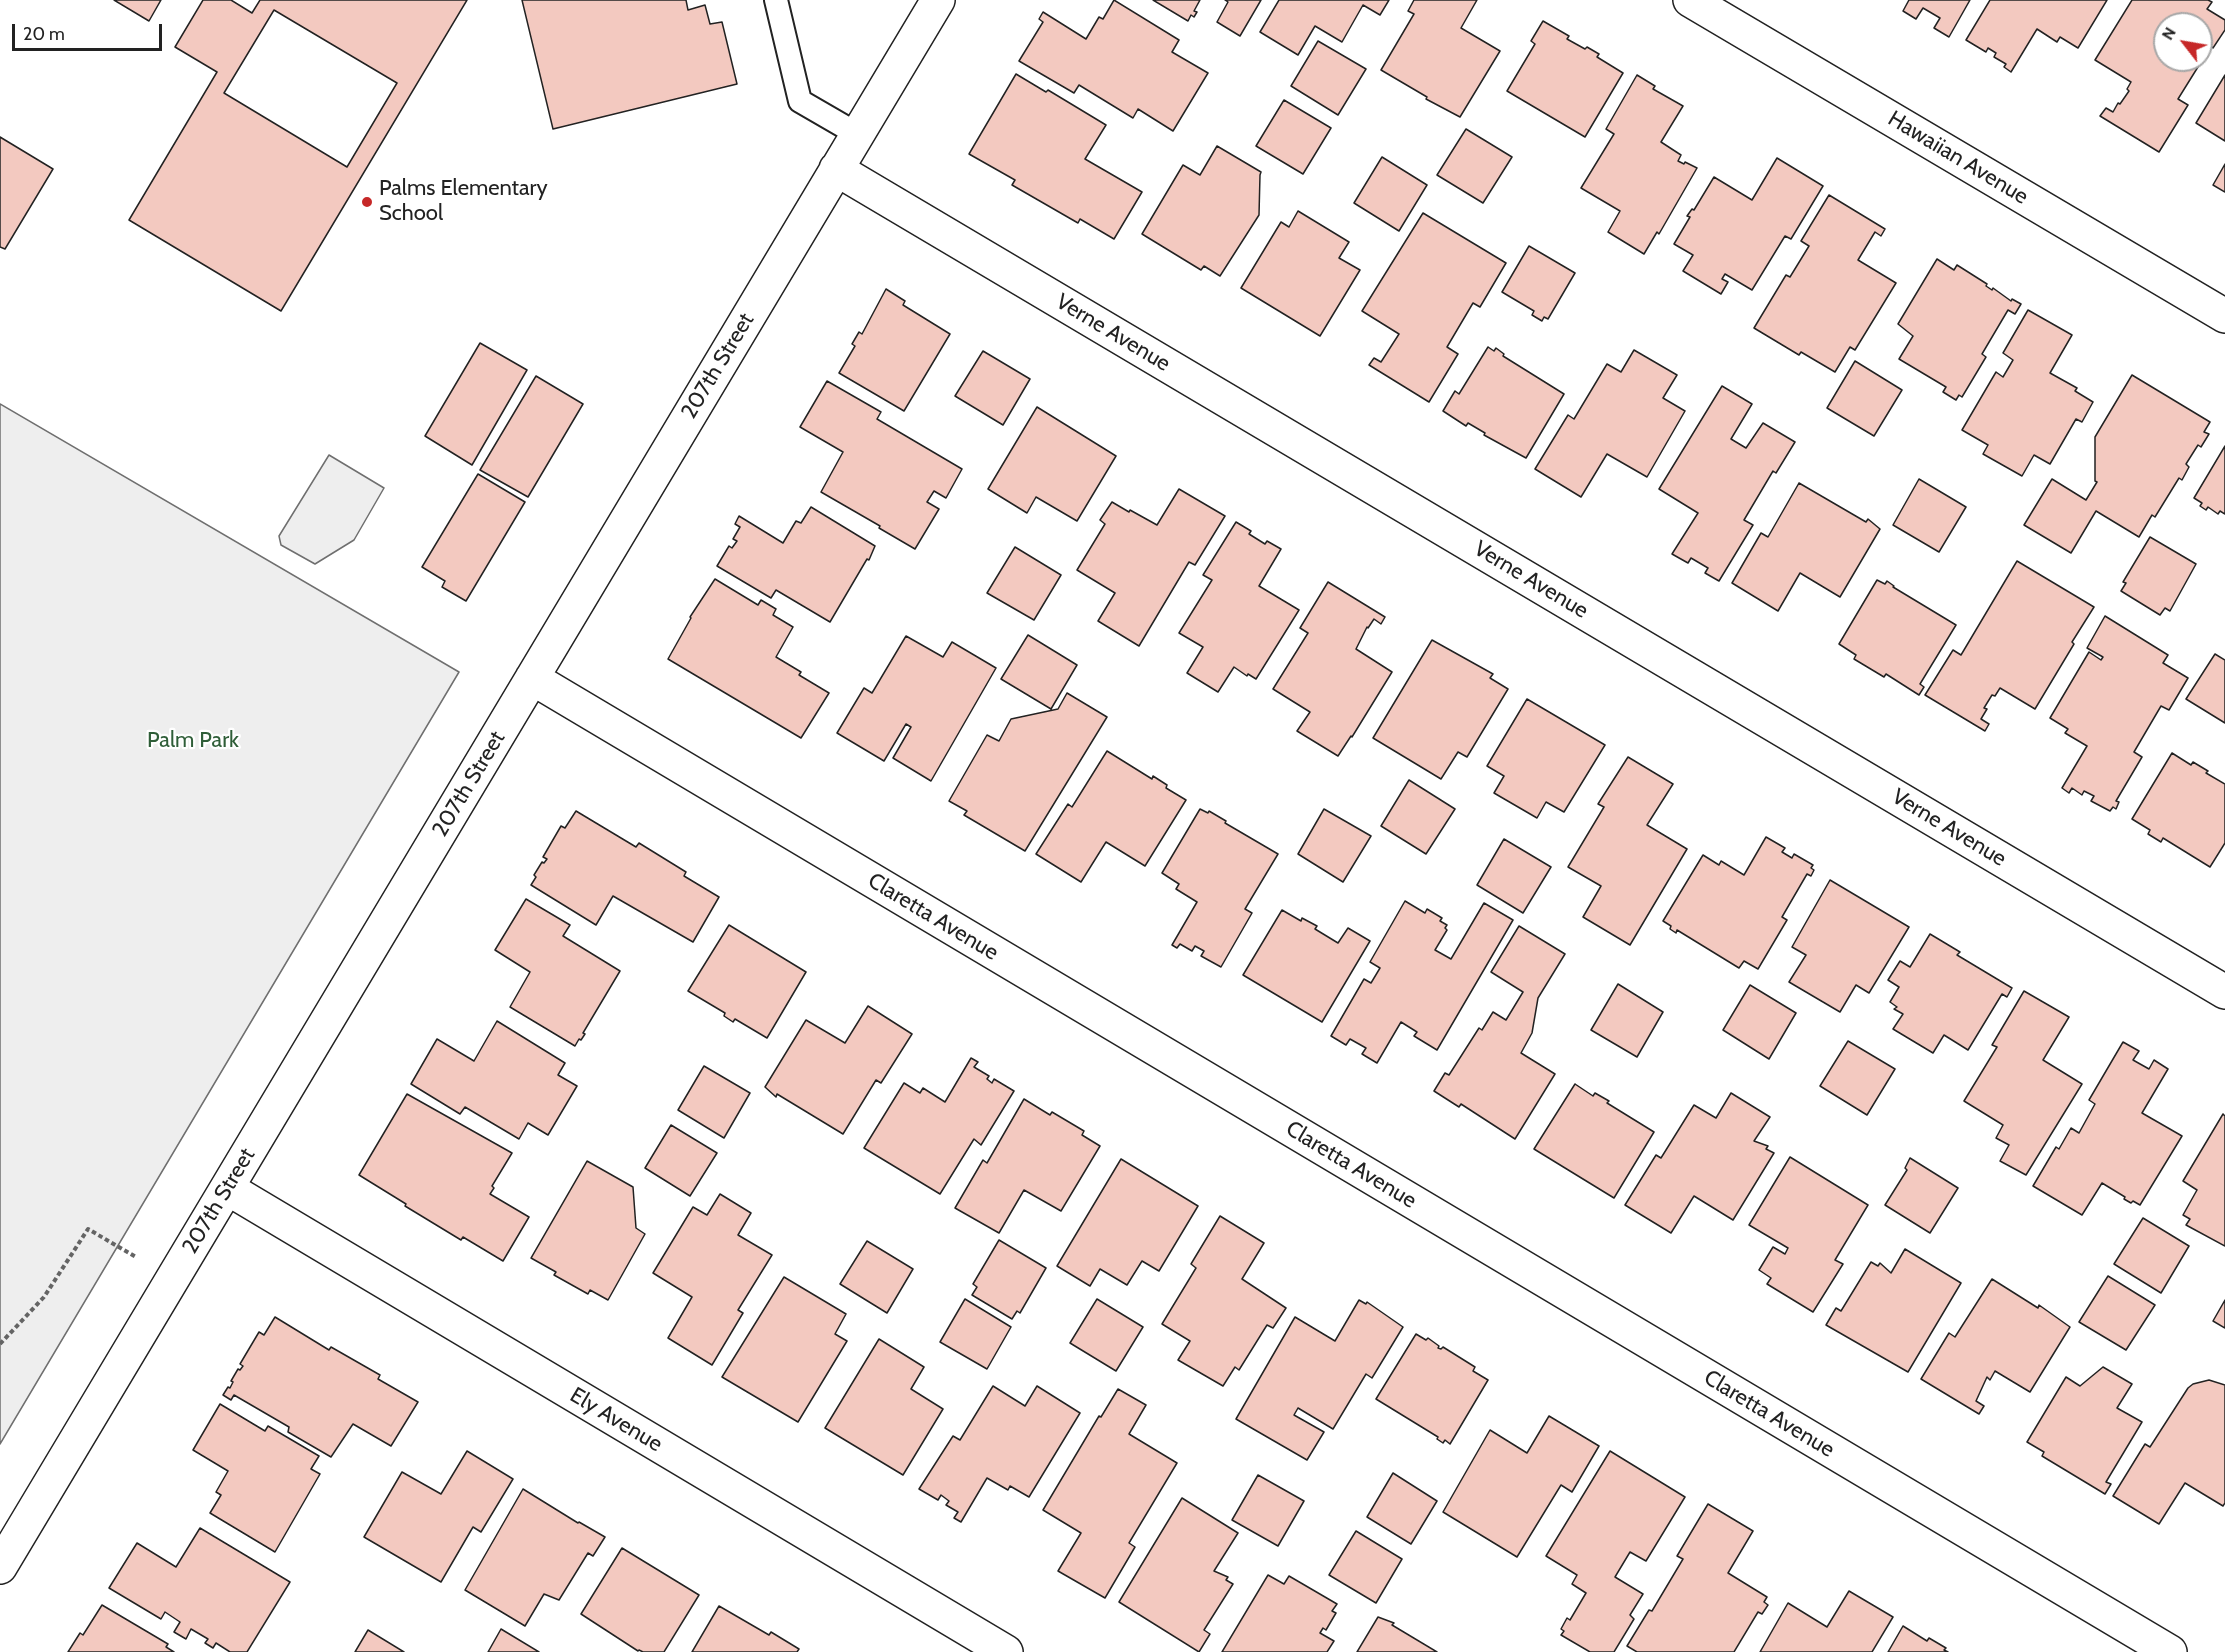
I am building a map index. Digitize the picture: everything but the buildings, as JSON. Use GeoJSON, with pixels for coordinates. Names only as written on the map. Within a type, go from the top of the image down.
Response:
{"type":"FeatureCollection","features":[{"type":"Feature","properties":{"kind":"street","name":"207th Street"},"geometry":{"type":"LineString","coordinates":[[0,1567],[938,0]]}},
{"type":"Feature","properties":{"kind":"street","name":"Hawaiian Avenue"},"geometry":{"type":"LineString","coordinates":[[1690,0],[2225,316]]}},
{"type":"Feature","properties":{"kind":"street","name":"Verne Avenue"},"geometry":{"type":"LineString","coordinates":[[836,169],[2225,992]]}},
{"type":"Feature","properties":{"kind":"street","name":"Claretta Avenue"},"geometry":{"type":"LineString","coordinates":[[532,678],[2169,1652]]}},
{"type":"Feature","properties":{"kind":"street","name":"Ely Avenue"},"geometry":{"type":"LineString","coordinates":[[227,1188],[1006,1652]]}},
{"type":"Feature","properties":{"kind":"lane"},"geometry":{"type":"LineString","coordinates":[[776,0],[800,101],[857,134]]}},
{"type":"Feature","properties":{"kind":"path"},"geometry":{"type":"LineString","coordinates":[[0,1344],[44,1297],[88,1229],[173,1278]]}},
{"type":"Feature","properties":{"kind":"green space","name":"Palm Park"},"geometry":{"type":"Polygon","coordinates":[[[0,404],[459,672],[0,1444],[0,404]]]}},
{"type":"Feature","properties":{"kind":"green space"},"geometry":{"type":"Polygon","coordinates":[[[329,455],[384,488],[354,540],[315,564],[281,545],[279,536],[329,455]]]}},
{"type":"Feature","properties":{"kind":"place","name":"Palms Elementary School"},"geometry":{"type":"Point","coordinates":[367,202]}}]}
